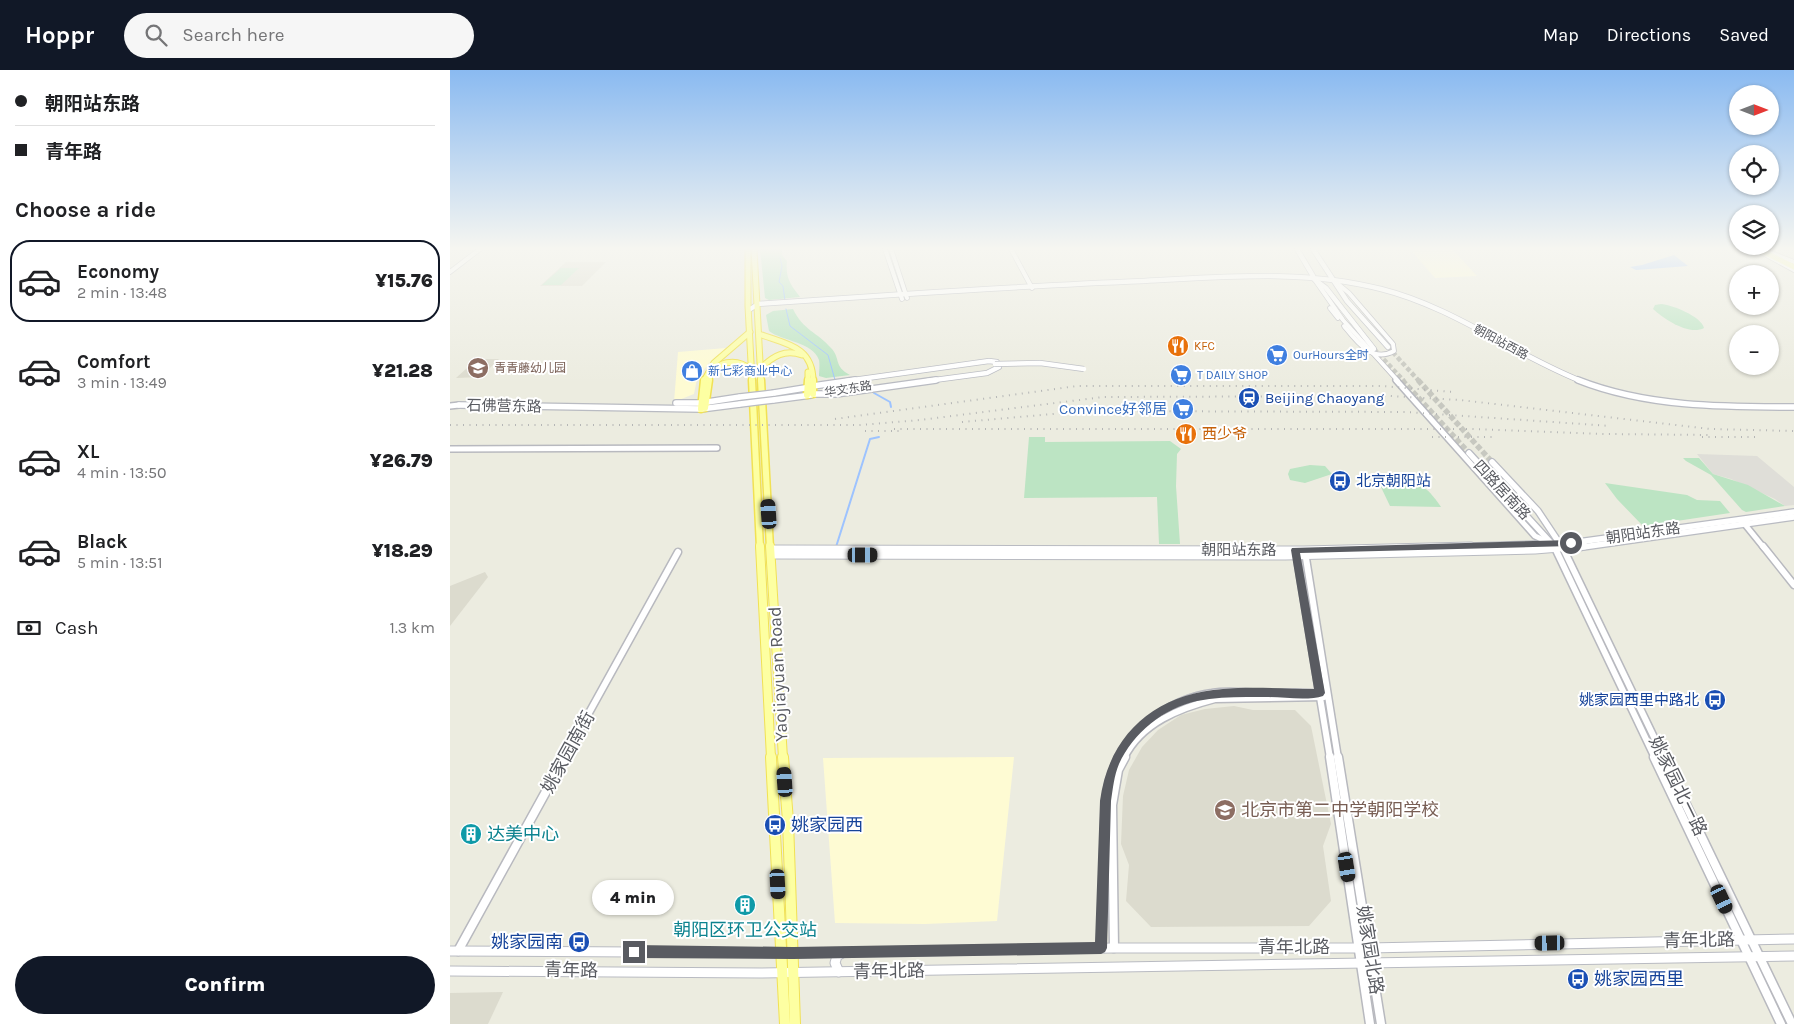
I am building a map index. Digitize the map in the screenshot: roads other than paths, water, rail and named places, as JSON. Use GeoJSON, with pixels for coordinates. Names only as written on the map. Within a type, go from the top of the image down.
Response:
{"type":"FeatureCollection","features":[{"type":"Feature","properties":{"kind":"main road","name":"Yaojiayuan Road"},"geometry":{"type":"LineString","coordinates":[[749,294],[785,1024]]}},
{"type":"Feature","properties":{"kind":"main road","name":"Yaojiayuan Road"},"geometry":{"type":"LineString","coordinates":[[757,294],[772,552],[776,662],[788,822],[795,1024]]}},
{"type":"Feature","properties":{"kind":"main road","name":"朝阳站西路"},"geometry":{"type":"LineString","coordinates":[[749,310],[758,306],[944,294]]}},
{"type":"Feature","properties":{"kind":"main road"},"geometry":{"type":"LineString","coordinates":[[1330,294],[1374,349]]}},
{"type":"Feature","properties":{"kind":"main road"},"geometry":{"type":"LineString","coordinates":[[1343,294],[1347,301],[1388,347]]}},
{"type":"Feature","properties":{"kind":"main road","name":"朝阳站西路"},"geometry":{"type":"LineString","coordinates":[[1388,294],[1428,308],[1539,366],[1605,392],[1657,405],[1694,409],[1794,409]]}},
{"type":"Feature","properties":{"kind":"main road","name":"朝阳站西路"},"geometry":{"type":"LineString","coordinates":[[1396,294],[1414,299],[1541,364],[1583,382],[1612,391],[1686,405],[1794,409]]}},
{"type":"Feature","properties":{"kind":"main road"},"geometry":{"type":"LineString","coordinates":[[703,406],[703,380],[707,370],[750,332]]}},
{"type":"Feature","properties":{"kind":"main road"},"geometry":{"type":"LineString","coordinates":[[759,334],[804,352],[812,364],[810,387],[810,395],[836,394],[986,373],[999,367],[997,362],[989,361],[810,387]]}},
{"type":"Feature","properties":{"kind":"main road"},"geometry":{"type":"LineString","coordinates":[[761,368],[769,359],[779,354],[787,352],[800,354],[806,362],[810,387]]}},
{"type":"Feature","properties":{"kind":"main road"},"geometry":{"type":"LineString","coordinates":[[703,406],[709,378],[715,368],[724,363],[738,362],[745,364],[752,370]]}},
{"type":"Feature","properties":{"kind":"main road"},"geometry":{"type":"LineString","coordinates":[[995,366],[1028,364],[1082,370]]}},
{"type":"Feature","properties":{"kind":"main road","name":"华文东路"},"geometry":{"type":"LineString","coordinates":[[703,406],[740,397],[810,387],[827,387],[995,366]]}},
{"type":"Feature","properties":{"kind":"main road","name":"华文东路"},"geometry":{"type":"LineString","coordinates":[[703,406],[740,404],[810,395],[995,366]]}},
{"type":"Feature","properties":{"kind":"main road","name":"石佛营东路"},"geometry":{"type":"LineString","coordinates":[[459,405],[703,406]]}},
{"type":"Feature","properties":{"kind":"main road","name":"四路居南路"},"geometry":{"type":"LineString","coordinates":[[1468,453],[1558,547]]}},
{"type":"Feature","properties":{"kind":"main road","name":"四路居南路"},"geometry":{"type":"LineString","coordinates":[[1492,462],[1556,535],[1558,547]]}},
{"type":"Feature","properties":{"kind":"main road","name":"朝阳站东路"},"geometry":{"type":"LineString","coordinates":[[1743,522],[1794,512]]}},
{"type":"Feature","properties":{"kind":"main road","name":"朝阳站东路"},"geometry":{"type":"LineString","coordinates":[[772,552],[1305,553],[1558,547],[1794,517]]}},
{"type":"Feature","properties":{"kind":"main road","name":"青年北路"},"geometry":{"type":"LineString","coordinates":[[793,953],[1101,948],[1370,948],[1794,939]]}},
{"type":"Feature","properties":{"kind":"main road","name":"青年路"},"geometry":{"type":"LineString","coordinates":[[454,951],[793,953]]}},
{"type":"Feature","properties":{"kind":"main road"},"geometry":{"type":"LineString","coordinates":[[839,972],[835,963],[838,956],[844,952]]}},
{"type":"Feature","properties":{"kind":"main road","name":"青年北路"},"geometry":{"type":"LineString","coordinates":[[794,973],[1794,956]]}},
{"type":"Feature","properties":{"kind":"main road","name":"青年路"},"geometry":{"type":"LineString","coordinates":[[450,971],[794,973]]}},
{"type":"Feature","properties":{"kind":"street"},"geometry":{"type":"LineString","coordinates":[[1324,294],[1343,320],[1535,536],[1558,547]]}},
{"type":"Feature","properties":{"kind":"street"},"geometry":{"type":"LineString","coordinates":[[1330,308],[1364,350],[1384,354],[1394,351],[1393,344],[1349,294]]}},
{"type":"Feature","properties":{"kind":"street"},"geometry":{"type":"LineString","coordinates":[[450,406],[459,405]]}},
{"type":"Feature","properties":{"kind":"street"},"geometry":{"type":"LineString","coordinates":[[450,449],[717,448]]}},
{"type":"Feature","properties":{"kind":"street"},"geometry":{"type":"LineString","coordinates":[[1743,522],[1794,585]]}},
{"type":"Feature","properties":{"kind":"street","name":"姚家园北一路"},"geometry":{"type":"LineString","coordinates":[[1558,547],[1781,1024]]}},
{"type":"Feature","properties":{"kind":"street","name":"姚家园北一路"},"geometry":{"type":"LineString","coordinates":[[1558,547],[1752,939],[1792,1024]]}},
{"type":"Feature","properties":{"kind":"street","name":"姚家园南街"},"geometry":{"type":"LineString","coordinates":[[454,951],[678,552]]}},
{"type":"Feature","properties":{"kind":"street","name":"姚家园北路"},"geometry":{"type":"LineString","coordinates":[[1296,553],[1370,948],[1366,962],[1370,1024]]}},
{"type":"Feature","properties":{"kind":"street","name":"姚家园北路"},"geometry":{"type":"LineString","coordinates":[[1305,553],[1323,696],[1359,947],[1366,962],[1381,1024]]}},
{"type":"Feature","properties":{"kind":"street"},"geometry":{"type":"LineString","coordinates":[[1101,948],[1108,780],[1115,762],[1126,743],[1148,719],[1177,703],[1196,697],[1224,693],[1323,696]]}},
{"type":"Feature","properties":{"kind":"street"},"geometry":{"type":"LineString","coordinates":[[1114,948],[1114,787],[1128,752],[1140,736],[1168,714],[1207,700],[1323,696]]}},
{"type":"Feature","properties":{"kind":"waterway"},"geometry":{"type":"LineString","coordinates":[[784,294],[785,301]]}},
{"type":"Feature","properties":{"kind":"waterway"},"geometry":{"type":"LineString","coordinates":[[786,309],[790,326],[828,355],[835,380]]}},
{"type":"Feature","properties":{"kind":"waterway"},"geometry":{"type":"LineString","coordinates":[[874,393],[890,402],[891,407]]}},
{"type":"Feature","properties":{"kind":"waterway"},"geometry":{"type":"LineString","coordinates":[[836,547],[870,439],[879,437]]}},
{"type":"Feature","properties":{"kind":"tunnel"},"geometry":{"type":"LineString","coordinates":[[1388,347],[1419,381]]}},
{"type":"Feature","properties":{"kind":"tunnel"},"geometry":{"type":"LineString","coordinates":[[1374,349],[1404,381]]}},
{"type":"Feature","properties":{"kind":"tunnel"},"geometry":{"type":"LineString","coordinates":[[1402,380],[1469,453]]}},
{"type":"Feature","properties":{"kind":"tunnel"},"geometry":{"type":"LineString","coordinates":[[1418,380],[1492,462]]}},
{"type":"Feature","properties":{"kind":"railway"},"geometry":{"type":"LineString","coordinates":[[835,419],[1077,386],[1382,386],[1453,392]]}},
{"type":"Feature","properties":{"kind":"railway"},"geometry":{"type":"LineString","coordinates":[[450,425],[860,425],[920,420],[1103,397],[1390,396],[1460,400],[1710,429],[1794,431]]}},
{"type":"Feature","properties":{"kind":"railway"},"geometry":{"type":"LineString","coordinates":[[962,422],[1087,411],[1406,412],[1611,426]]}},
{"type":"Feature","properties":{"kind":"railway"},"geometry":{"type":"LineString","coordinates":[[894,429],[1472,429],[1604,434],[1709,435]]}},
{"type":"Feature","properties":{"kind":"railway"},"geometry":{"type":"LineString","coordinates":[[865,431],[900,431]]}},
{"type":"Feature","properties":{"kind":"railway"},"geometry":{"type":"LineString","coordinates":[[1432,437],[1497,437]]}},
{"type":"Feature","properties":{"kind":"railway"},"geometry":{"type":"LineString","coordinates":[[1702,437],[1755,437]]}},
{"type":"Feature","properties":{"kind":"place","name":"KFC"},"geometry":{"type":"Point","coordinates":[1178,346]}},
{"type":"Feature","properties":{"kind":"place","name":"OurHours全时"},"geometry":{"type":"Point","coordinates":[1277,355]}},
{"type":"Feature","properties":{"kind":"place","name":"青青藤幼儿园"},"geometry":{"type":"Point","coordinates":[478,368]}},
{"type":"Feature","properties":{"kind":"place","name":"新七彩商业中心"},"geometry":{"type":"Point","coordinates":[692,371]}},
{"type":"Feature","properties":{"kind":"place","name":"T DAILY SHOP"},"geometry":{"type":"Point","coordinates":[1181,375]}},
{"type":"Feature","properties":{"kind":"place","name":"Beijing Chaoyang"},"geometry":{"type":"Point","coordinates":[1249,398]}},
{"type":"Feature","properties":{"kind":"place","name":"Convince好邻居"},"geometry":{"type":"Point","coordinates":[1183,409]}},
{"type":"Feature","properties":{"kind":"place","name":"西少爷"},"geometry":{"type":"Point","coordinates":[1186,434]}},
{"type":"Feature","properties":{"kind":"place","name":"北京朝阳站"},"geometry":{"type":"Point","coordinates":[1340,481]}},
{"type":"Feature","properties":{"kind":"place","name":"姚家园西里中路北"},"geometry":{"type":"Point","coordinates":[1715,700]}},
{"type":"Feature","properties":{"kind":"place","name":"北京市第二中学朝阳学校"},"geometry":{"type":"Point","coordinates":[1225,810]}},
{"type":"Feature","properties":{"kind":"place","name":"姚家园西"},"geometry":{"type":"Point","coordinates":[775,825]}},
{"type":"Feature","properties":{"kind":"place","name":"达美中心"},"geometry":{"type":"Point","coordinates":[471,834]}},
{"type":"Feature","properties":{"kind":"place","name":"朝阳区环卫公交站"},"geometry":{"type":"Point","coordinates":[745,905]}},
{"type":"Feature","properties":{"kind":"place","name":"姚家园南"},"geometry":{"type":"Point","coordinates":[579,942]}},
{"type":"Feature","properties":{"kind":"place","name":"姚家园西里"},"geometry":{"type":"Point","coordinates":[1578,979]}}]}
